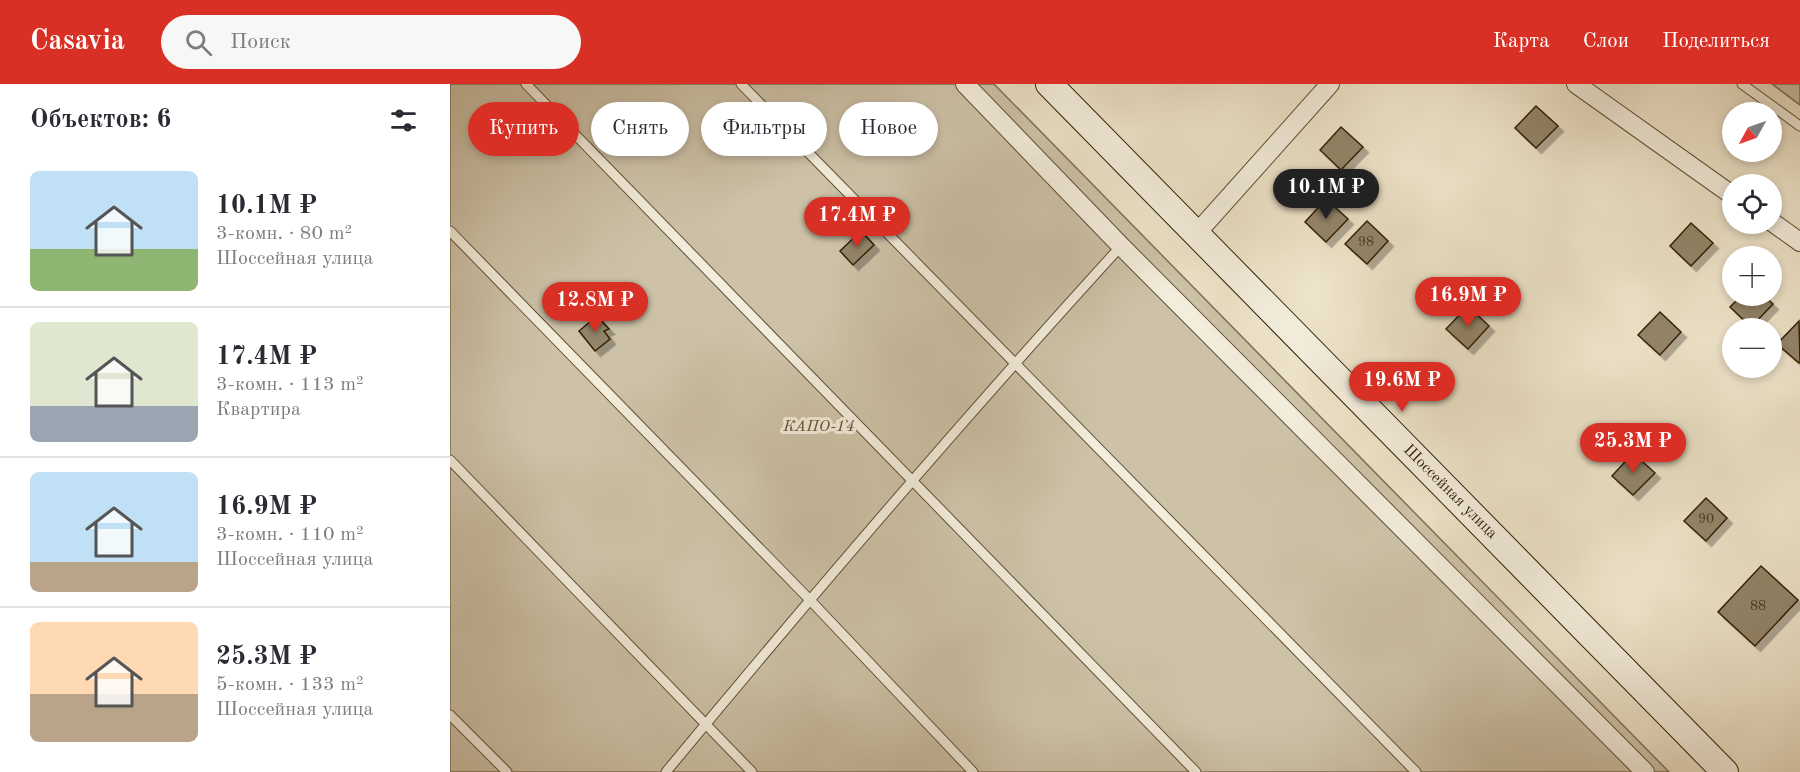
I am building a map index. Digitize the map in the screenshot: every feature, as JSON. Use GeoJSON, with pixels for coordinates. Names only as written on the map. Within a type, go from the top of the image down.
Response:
{"type":"FeatureCollection","features":[{"type":"Feature","properties":{"kind":"street"},"geometry":{"type":"LineString","coordinates":[[965,84],[1121,246],[1645,772]]}},
{"type":"Feature","properties":{"kind":"street","name":"Шоссейная улица"},"geometry":{"type":"LineString","coordinates":[[1049,84],[1725,772]]}},
{"type":"Feature","properties":{"kind":"street"},"geometry":{"type":"LineString","coordinates":[[1196,234],[1330,84]]}},
{"type":"Feature","properties":{"kind":"street"},"geometry":{"type":"LineString","coordinates":[[1576,84],[1722,188]]}},
{"type":"Feature","properties":{"kind":"street"},"geometry":{"type":"LineString","coordinates":[[1782,229],[1800,242]]}},
{"type":"Feature","properties":{"kind":"lane"},"geometry":{"type":"LineString","coordinates":[[526,84],[1196,772]]}},
{"type":"Feature","properties":{"kind":"lane"},"geometry":{"type":"LineString","coordinates":[[741,84],[1416,772]]}},
{"type":"Feature","properties":{"kind":"lane"},"geometry":{"type":"LineString","coordinates":[[1742,84],[1800,126]]}},
{"type":"Feature","properties":{"kind":"lane"},"geometry":{"type":"LineString","coordinates":[[450,231],[810,600],[973,772]]}},
{"type":"Feature","properties":{"kind":"lane"},"geometry":{"type":"LineString","coordinates":[[666,772],[1014,363],[1121,246]]}},
{"type":"Feature","properties":{"kind":"lane"},"geometry":{"type":"LineString","coordinates":[[450,460],[752,772]]}},
{"type":"Feature","properties":{"kind":"lane"},"geometry":{"type":"LineString","coordinates":[[450,715],[507,772]]}},
{"type":"Feature","properties":{"kind":"green space","name":"КАПО-14"},"geometry":{"type":"Polygon","coordinates":[[[450,84],[994,84],[1669,772],[450,772],[450,84]]]}},
{"type":"Feature","properties":{"kind":"green space"},"geometry":{"type":"Polygon","coordinates":[[[1772,84],[1800,84],[1800,105],[1772,84]]]}},
{"type":"Feature","properties":{"kind":"building"},"geometry":{"type":"Polygon","coordinates":[[[1536,106],[1558,126],[1536,148],[1515,128],[1536,106]]]}},
{"type":"Feature","properties":{"kind":"building"},"geometry":{"type":"Polygon","coordinates":[[[1341,127],[1363,147],[1341,170],[1320,150],[1341,127]]]}},
{"type":"Feature","properties":{"kind":"building"},"geometry":{"type":"Polygon","coordinates":[[[1326,199],[1348,219],[1326,242],[1305,222],[1326,199]]]}},
{"type":"Feature","properties":{"kind":"building"},"geometry":{"type":"Polygon","coordinates":[[[1367,221],[1388,241],[1367,264],[1345,244],[1367,221]]]}},
{"type":"Feature","properties":{"kind":"building"},"geometry":{"type":"Polygon","coordinates":[[[1691,223],[1713,243],[1691,266],[1670,246],[1691,223]]]}},
{"type":"Feature","properties":{"kind":"building"},"geometry":{"type":"Polygon","coordinates":[[[861,231],[874,245],[853,265],[840,251],[861,231]]]}},
{"type":"Feature","properties":{"kind":"building"},"geometry":{"type":"Polygon","coordinates":[[[1468,306],[1489,326],[1468,349],[1446,329],[1468,306]]]}},
{"type":"Feature","properties":{"kind":"building"},"geometry":{"type":"Polygon","coordinates":[[[1771,306],[1760,318],[1742,318],[1730,307],[1771,306]]]}},
{"type":"Feature","properties":{"kind":"building"},"geometry":{"type":"Polygon","coordinates":[[[1660,312],[1681,332],[1660,355],[1638,335],[1660,312]]]}},
{"type":"Feature","properties":{"kind":"building"},"geometry":{"type":"Polygon","coordinates":[[[597,316],[609,329],[604,331],[610,339],[595,351],[579,331],[597,316]]]}},
{"type":"Feature","properties":{"kind":"building"},"geometry":{"type":"Polygon","coordinates":[[[1799,321],[1799,363],[1782,348],[1782,339],[1799,321]]]}},
{"type":"Feature","properties":{"kind":"building"},"geometry":{"type":"Polygon","coordinates":[[[1633,453],[1655,473],[1633,495],[1612,476],[1633,453]]]}},
{"type":"Feature","properties":{"kind":"building"},"geometry":{"type":"Polygon","coordinates":[[[1706,498],[1727,518],[1706,541],[1684,521],[1706,498]]]}},
{"type":"Feature","properties":{"kind":"building"},"geometry":{"type":"Polygon","coordinates":[[[1761,566],[1798,600],[1755,646],[1718,612],[1761,566]]]}}]}
